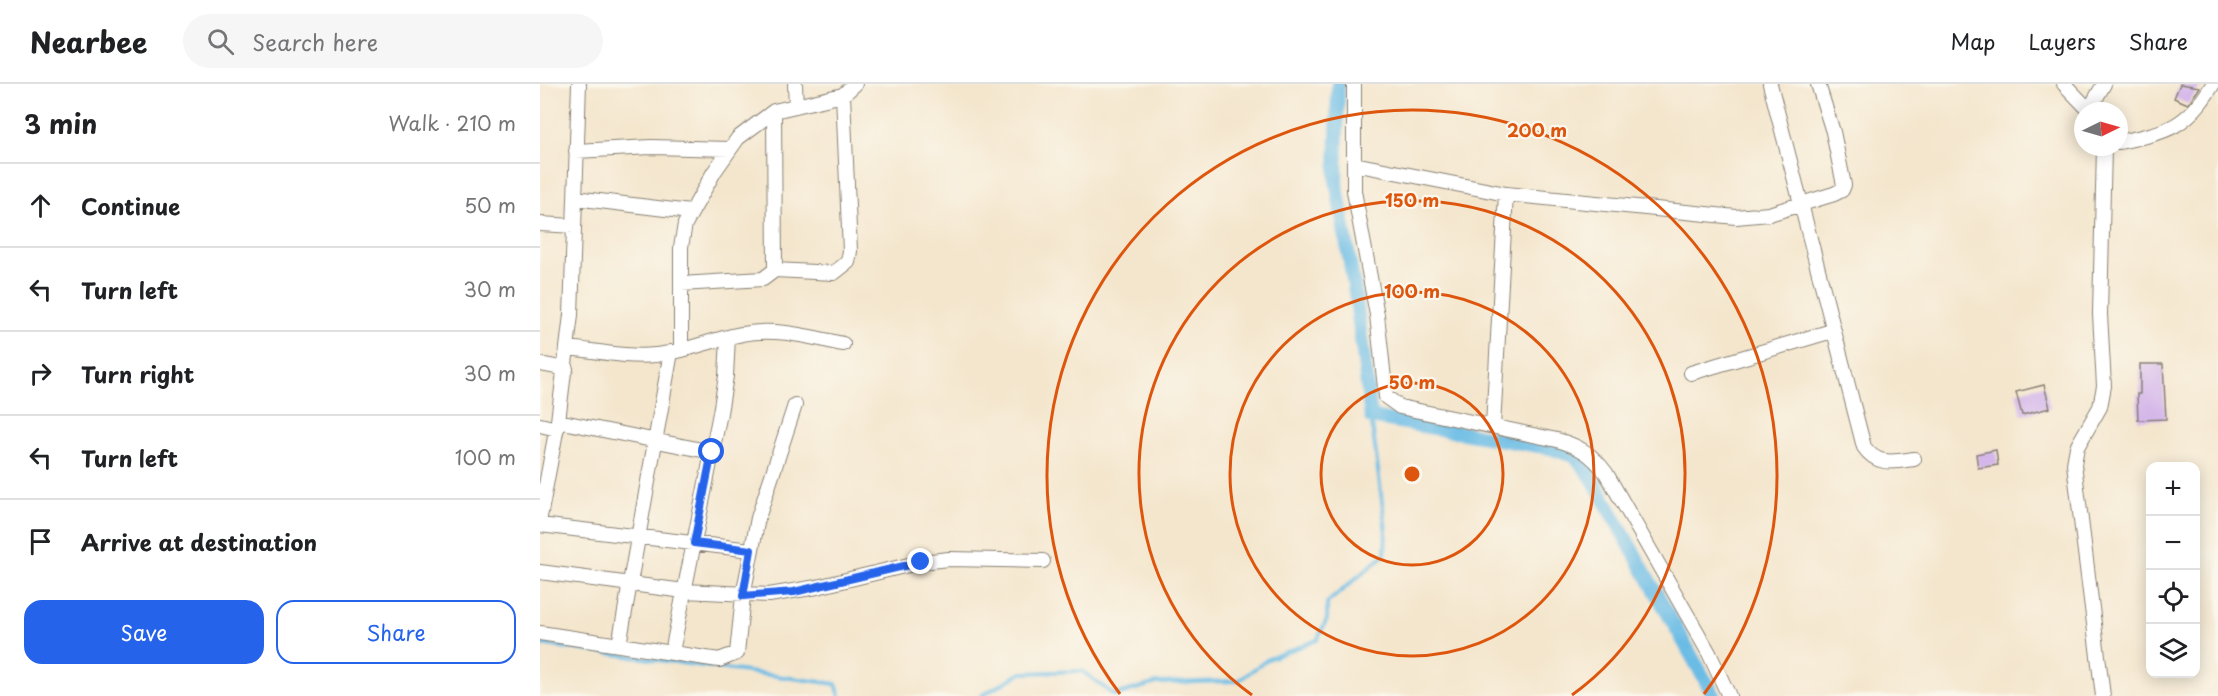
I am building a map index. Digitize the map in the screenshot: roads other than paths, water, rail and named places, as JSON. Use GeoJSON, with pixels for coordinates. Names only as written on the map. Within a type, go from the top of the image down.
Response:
{"type":"FeatureCollection","features":[{"type":"Feature","properties":{"kind":"street"},"geometry":{"type":"LineString","coordinates":[[540,517],[544,467],[558,425],[568,348],[579,84]]}},
{"type":"Feature","properties":{"kind":"street"},"geometry":{"type":"LineString","coordinates":[[795,84],[796,106]]}},
{"type":"Feature","properties":{"kind":"street"},"geometry":{"type":"LineString","coordinates":[[619,645],[655,440],[676,351],[681,247],[690,212],[730,149],[757,121],[774,111],[843,95],[855,84]]}},
{"type":"Feature","properties":{"kind":"street"},"geometry":{"type":"LineString","coordinates":[[1354,84],[1354,164],[1358,218],[1377,315],[1386,398],[1400,407],[1574,445],[1593,456],[1606,473],[1709,653],[1730,696]]}},
{"type":"Feature","properties":{"kind":"street"},"geometry":{"type":"LineString","coordinates":[[1770,84],[1832,331],[1864,447],[1870,455],[1882,462],[1914,459]]}},
{"type":"Feature","properties":{"kind":"street"},"geometry":{"type":"LineString","coordinates":[[1354,164],[1506,194],[1736,217],[1769,214],[1834,195],[1844,188],[1833,132],[1818,84]]}},
{"type":"Feature","properties":{"kind":"street"},"geometry":{"type":"LineString","coordinates":[[2064,84],[2082,102]]}},
{"type":"Feature","properties":{"kind":"street"},"geometry":{"type":"LineString","coordinates":[[2094,102],[2104,84]]}},
{"type":"Feature","properties":{"kind":"street"},"geometry":{"type":"LineString","coordinates":[[2128,140],[2172,128],[2194,114],[2213,84]]}},
{"type":"Feature","properties":{"kind":"street"},"geometry":{"type":"LineString","coordinates":[[681,284],[763,279],[775,270],[834,273],[848,262],[850,251],[843,95]]}},
{"type":"Feature","properties":{"kind":"street"},"geometry":{"type":"LineString","coordinates":[[774,111],[775,270]]}},
{"type":"Feature","properties":{"kind":"street"},"geometry":{"type":"LineString","coordinates":[[576,151],[651,147],[730,149]]}},
{"type":"Feature","properties":{"kind":"street"},"geometry":{"type":"LineString","coordinates":[[2103,696],[2074,465],[2081,436],[2100,407],[2104,386],[2100,314],[2104,156]]}},
{"type":"Feature","properties":{"kind":"street"},"geometry":{"type":"LineString","coordinates":[[1493,426],[1506,194]]}},
{"type":"Feature","properties":{"kind":"street"},"geometry":{"type":"LineString","coordinates":[[575,198],[690,212]]}},
{"type":"Feature","properties":{"kind":"street"},"geometry":{"type":"LineString","coordinates":[[540,224],[574,226]]}},
{"type":"Feature","properties":{"kind":"street"},"geometry":{"type":"LineString","coordinates":[[1691,373],[1832,331]]}},
{"type":"Feature","properties":{"kind":"street"},"geometry":{"type":"LineString","coordinates":[[568,348],[643,356],[676,351],[728,337],[764,332],[801,335],[843,344]]}},
{"type":"Feature","properties":{"kind":"street"},"geometry":{"type":"LineString","coordinates":[[672,652],[726,376],[728,337]]}},
{"type":"Feature","properties":{"kind":"street"},"geometry":{"type":"LineString","coordinates":[[540,364],[566,369]]}},
{"type":"Feature","properties":{"kind":"street"},"geometry":{"type":"LineString","coordinates":[[540,633],[719,660],[734,657],[739,648],[743,596],[760,509],[795,405]]}},
{"type":"Feature","properties":{"kind":"street"},"geometry":{"type":"LineString","coordinates":[[540,425],[558,425],[655,440],[712,452]]}},
{"type":"Feature","properties":{"kind":"street"},"geometry":{"type":"LineString","coordinates":[[540,525],[751,550]]}},
{"type":"Feature","properties":{"kind":"street"},"geometry":{"type":"LineString","coordinates":[[540,572],[629,585],[743,596],[794,592],[921,562],[949,559],[1043,561]]}},
{"type":"Feature","properties":{"kind":"waterway"},"geometry":{"type":"LineString","coordinates":[[1338,84],[1336,181],[1356,298],[1371,417],[1550,448],[1576,457],[1592,478],[1714,696]]}},
{"type":"Feature","properties":{"kind":"waterway"},"geometry":{"type":"LineString","coordinates":[[981,696],[1021,673],[1082,671],[1114,695],[1157,683],[1238,681],[1268,659],[1317,640],[1327,619],[1327,603],[1385,554],[1386,531],[1371,417]]}},
{"type":"Feature","properties":{"kind":"waterway"},"geometry":{"type":"LineString","coordinates":[[540,644],[836,684],[840,696]]}}]}
